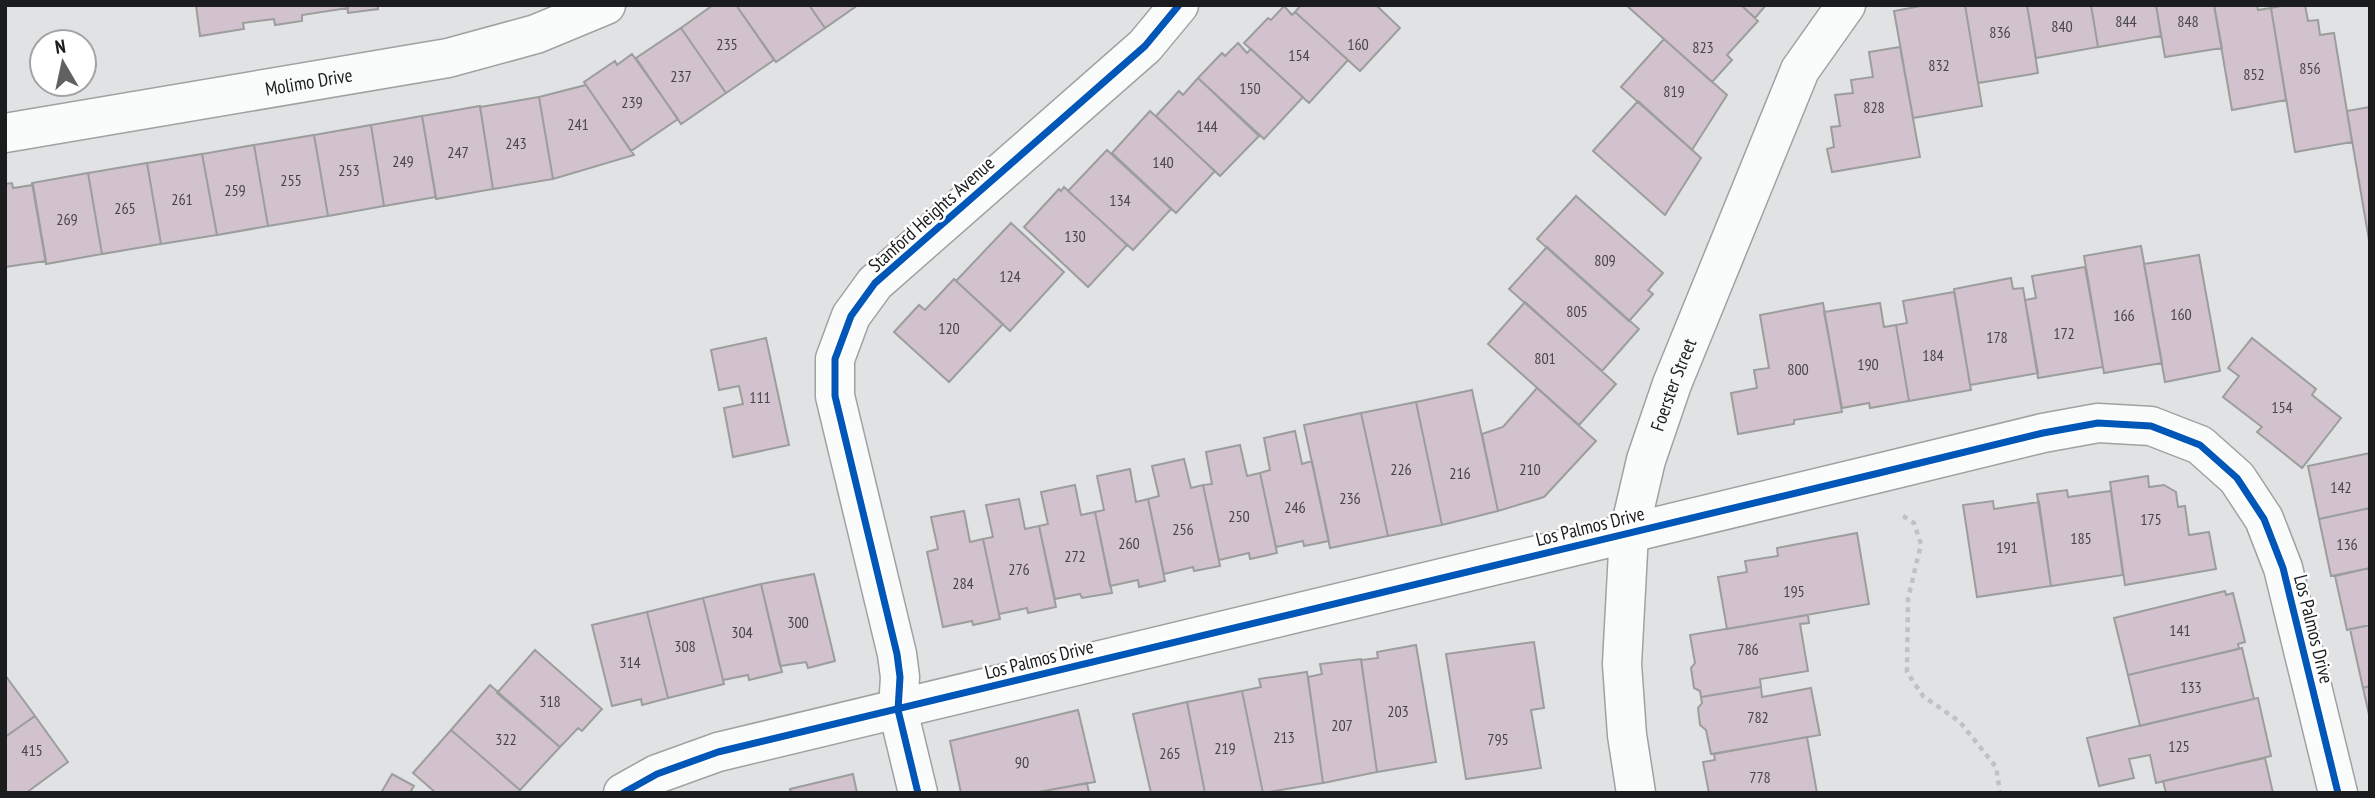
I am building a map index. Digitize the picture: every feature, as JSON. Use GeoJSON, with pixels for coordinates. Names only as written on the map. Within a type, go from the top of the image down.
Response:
{"type":"FeatureCollection","features":[{"type":"Feature","properties":{"kind":"street","name":"Molimo Drive"},"geometry":{"type":"LineString","coordinates":[[5,133],[448,58],[536,34],[606,5]]}},
{"type":"Feature","properties":{"kind":"street","name":"Stanford Heights Avenue"},"geometry":{"type":"LineString","coordinates":[[918,793],[898,710],[900,677],[897,654],[835,396],[835,359],[851,316],[876,284],[1145,46],[1179,5]]}},
{"type":"Feature","properties":{"kind":"street","name":"Foerster Street"},"geometry":{"type":"LineString","coordinates":[[1636,793],[1627,735],[1622,664],[1629,533],[1657,425],[1800,70],[1846,5]]}},
{"type":"Feature","properties":{"kind":"street","name":"Los Palmos Drive"},"geometry":{"type":"LineString","coordinates":[[622,793],[657,774],[718,752],[2043,433],[2098,423],[2151,426],[2200,446],[2236,478],[2264,519],[2283,568],[2338,793]]}},
{"type":"Feature","properties":{"kind":"path"},"geometry":{"type":"LineString","coordinates":[[1875,474],[1884,502],[1914,523],[1921,544],[1908,599],[1907,672],[1923,696],[1960,722],[1996,767],[2000,793]]}},
{"type":"Feature","properties":{"kind":"building"},"geometry":{"type":"Polygon","coordinates":[[[196,5],[347,5],[348,8],[302,15],[302,21],[275,25],[274,19],[243,23],[244,29],[200,36],[196,5]]]}},
{"type":"Feature","properties":{"kind":"building"},"geometry":{"type":"Polygon","coordinates":[[[347,5],[378,5],[378,9],[348,13],[347,5]]]}},
{"type":"Feature","properties":{"kind":"building"},"geometry":{"type":"Polygon","coordinates":[[[713,5],[736,5],[774,60],[726,93],[681,28],[713,5]]]}},
{"type":"Feature","properties":{"kind":"building"},"geometry":{"type":"Polygon","coordinates":[[[736,5],[809,5],[825,28],[776,62],[736,5]]]}},
{"type":"Feature","properties":{"kind":"building"},"geometry":{"type":"Polygon","coordinates":[[[809,5],[858,5],[825,28],[809,5]]]}},
{"type":"Feature","properties":{"kind":"building"},"geometry":{"type":"Polygon","coordinates":[[[1301,5],[1376,5],[1400,28],[1360,71],[1295,12],[1301,5]]]}},
{"type":"Feature","properties":{"kind":"building"},"geometry":{"type":"Polygon","coordinates":[[[1626,5],[1741,5],[1758,21],[1727,55],[1732,60],[1712,82],[1626,5]]]}},
{"type":"Feature","properties":{"kind":"building"},"geometry":{"type":"Polygon","coordinates":[[[1741,5],[1766,5],[1755,18],[1741,5]]]}},
{"type":"Feature","properties":{"kind":"building"},"geometry":{"type":"Polygon","coordinates":[[[1926,5],[1965,5],[1982,106],[1913,118],[1894,11],[1926,5]]]}},
{"type":"Feature","properties":{"kind":"building"},"geometry":{"type":"Polygon","coordinates":[[[1965,5],[2027,5],[2038,73],[1978,83],[1965,5]]]}},
{"type":"Feature","properties":{"kind":"building"},"geometry":{"type":"Polygon","coordinates":[[[2027,5],[2091,5],[2098,47],[2036,58],[2027,5]]]}},
{"type":"Feature","properties":{"kind":"building"},"geometry":{"type":"Polygon","coordinates":[[[2091,5],[2156,5],[2161,36],[2098,47],[2091,5]]]}},
{"type":"Feature","properties":{"kind":"building"},"geometry":{"type":"Polygon","coordinates":[[[2156,5],[2214,5],[2222,48],[2165,57],[2156,5]]]}},
{"type":"Feature","properties":{"kind":"building"},"geometry":{"type":"Polygon","coordinates":[[[2214,5],[2257,5],[2258,10],[2271,8],[2286,100],[2232,110],[2214,5]]]}},
{"type":"Feature","properties":{"kind":"building"},"geometry":{"type":"Polygon","coordinates":[[[2305,5],[2308,21],[2318,20],[2320,35],[2334,33],[2352,142],[2295,152],[2271,8],[2305,5]]]}},
{"type":"Feature","properties":{"kind":"building"},"geometry":{"type":"Polygon","coordinates":[[[1284,6],[1292,15],[1295,12],[1348,60],[1309,103],[1244,43],[1284,6]]]}},
{"type":"Feature","properties":{"kind":"building"},"geometry":{"type":"Polygon","coordinates":[[[681,28],[726,93],[681,124],[636,58],[681,28]]]}},
{"type":"Feature","properties":{"kind":"building"},"geometry":{"type":"Polygon","coordinates":[[[1664,39],[1727,95],[1692,150],[1621,87],[1664,39]]]}},
{"type":"Feature","properties":{"kind":"building"},"geometry":{"type":"Polygon","coordinates":[[[1238,43],[1247,53],[1251,49],[1303,97],[1264,139],[1198,78],[1222,53],[1225,56],[1238,43]]]}},
{"type":"Feature","properties":{"kind":"building"},"geometry":{"type":"Polygon","coordinates":[[[1900,47],[1920,157],[1832,172],[1827,149],[1834,147],[1831,127],[1840,126],[1835,95],[1853,93],[1851,80],[1873,77],[1869,52],[1900,47]]]}},
{"type":"Feature","properties":{"kind":"building"},"geometry":{"type":"Polygon","coordinates":[[[632,54],[678,119],[631,151],[584,82],[615,61],[617,65],[632,54]]]}},
{"type":"Feature","properties":{"kind":"building"},"geometry":{"type":"Polygon","coordinates":[[[1198,78],[1259,136],[1220,176],[1156,116],[1179,91],[1183,95],[1198,78]]]}},
{"type":"Feature","properties":{"kind":"building"},"geometry":{"type":"Polygon","coordinates":[[[586,85],[634,155],[553,179],[539,97],[586,85]]]}},
{"type":"Feature","properties":{"kind":"building"},"geometry":{"type":"Polygon","coordinates":[[[539,97],[553,179],[493,189],[480,107],[539,97]]]}},
{"type":"Feature","properties":{"kind":"building"},"geometry":{"type":"Polygon","coordinates":[[[1638,101],[1701,158],[1665,215],[1593,151],[1638,101]]]}},
{"type":"Feature","properties":{"kind":"building"},"geometry":{"type":"Polygon","coordinates":[[[480,106],[493,189],[436,199],[422,116],[480,106]]]}},
{"type":"Feature","properties":{"kind":"building"},"geometry":{"type":"Polygon","coordinates":[[[2370,107],[2370,246],[2347,111],[2370,107]]]}},
{"type":"Feature","properties":{"kind":"building"},"geometry":{"type":"Polygon","coordinates":[[[1150,111],[1215,171],[1176,213],[1112,153],[1150,111]]]}},
{"type":"Feature","properties":{"kind":"building"},"geometry":{"type":"Polygon","coordinates":[[[422,116],[436,197],[384,206],[371,125],[422,116]]]}},
{"type":"Feature","properties":{"kind":"building"},"geometry":{"type":"Polygon","coordinates":[[[371,125],[384,206],[328,216],[314,135],[371,125]]]}},
{"type":"Feature","properties":{"kind":"building"},"geometry":{"type":"Polygon","coordinates":[[[314,135],[328,216],[268,226],[254,145],[314,135]]]}},
{"type":"Feature","properties":{"kind":"building"},"geometry":{"type":"Polygon","coordinates":[[[254,145],[268,226],[217,235],[202,154],[254,145]]]}},
{"type":"Feature","properties":{"kind":"building"},"geometry":{"type":"Polygon","coordinates":[[[1107,150],[1171,209],[1133,250],[1068,191],[1107,150]]]}},
{"type":"Feature","properties":{"kind":"building"},"geometry":{"type":"Polygon","coordinates":[[[202,154],[217,235],[161,244],[147,163],[202,154]]]}},
{"type":"Feature","properties":{"kind":"building"},"geometry":{"type":"Polygon","coordinates":[[[147,163],[161,244],[102,254],[88,173],[147,163]]]}},
{"type":"Feature","properties":{"kind":"building"},"geometry":{"type":"Polygon","coordinates":[[[88,173],[102,254],[46,264],[32,183],[88,173]]]}},
{"type":"Feature","properties":{"kind":"building"},"geometry":{"type":"Polygon","coordinates":[[[12,183],[13,188],[33,185],[46,261],[5,267],[5,184],[12,183]]]}},
{"type":"Feature","properties":{"kind":"building"},"geometry":{"type":"Polygon","coordinates":[[[1064,187],[1127,245],[1088,287],[1024,227],[1059,189],[1061,191],[1064,187]]]}},
{"type":"Feature","properties":{"kind":"building"},"geometry":{"type":"Polygon","coordinates":[[[1576,196],[1663,273],[1648,290],[1653,294],[1629,321],[1537,239],[1576,196]]]}},
{"type":"Feature","properties":{"kind":"building"},"geometry":{"type":"Polygon","coordinates":[[[1011,223],[1064,272],[1010,331],[956,281],[1011,223]]]}},
{"type":"Feature","properties":{"kind":"building"},"geometry":{"type":"Polygon","coordinates":[[[2141,246],[2162,363],[2104,373],[2084,256],[2141,246]]]}},
{"type":"Feature","properties":{"kind":"building"},"geometry":{"type":"Polygon","coordinates":[[[1547,247],[1639,329],[1602,371],[1509,289],[1547,247]]]}},
{"type":"Feature","properties":{"kind":"building"},"geometry":{"type":"Polygon","coordinates":[[[2199,255],[2220,371],[2165,382],[2144,264],[2199,255]]]}},
{"type":"Feature","properties":{"kind":"building"},"geometry":{"type":"Polygon","coordinates":[[[2085,267],[2103,367],[2038,378],[2025,300],[2036,298],[2032,276],[2085,267]]]}},
{"type":"Feature","properties":{"kind":"building"},"geometry":{"type":"Polygon","coordinates":[[[2011,278],[2013,289],[2023,288],[2038,373],[1970,385],[1954,289],[2011,278]]]}},
{"type":"Feature","properties":{"kind":"building"},"geometry":{"type":"Polygon","coordinates":[[[954,279],[1003,324],[949,382],[894,332],[919,305],[925,310],[954,279]]]}},
{"type":"Feature","properties":{"kind":"building"},"geometry":{"type":"Polygon","coordinates":[[[1954,292],[1971,390],[1909,401],[1896,325],[1907,323],[1903,301],[1954,292]]]}},
{"type":"Feature","properties":{"kind":"building"},"geometry":{"type":"Polygon","coordinates":[[[1525,302],[1616,384],[1579,425],[1488,344],[1525,302]]]}},
{"type":"Feature","properties":{"kind":"building"},"geometry":{"type":"Polygon","coordinates":[[[1823,303],[1842,412],[1794,420],[1794,424],[1738,434],[1731,393],[1757,388],[1754,370],[1769,368],[1760,315],[1823,303]]]}},
{"type":"Feature","properties":{"kind":"building"},"geometry":{"type":"Polygon","coordinates":[[[1880,303],[1884,327],[1896,325],[1909,401],[1870,408],[1869,403],[1842,408],[1824,312],[1880,303]]]}},
{"type":"Feature","properties":{"kind":"building"},"geometry":{"type":"Polygon","coordinates":[[[766,338],[789,445],[733,457],[724,408],[743,404],[739,386],[719,390],[711,350],[766,338]]]}},
{"type":"Feature","properties":{"kind":"building"},"geometry":{"type":"Polygon","coordinates":[[[2252,338],[2316,389],[2312,395],[2341,418],[2302,468],[2257,432],[2262,427],[2223,397],[2239,376],[2228,368],[2252,338]]]}},
{"type":"Feature","properties":{"kind":"building"},"geometry":{"type":"Polygon","coordinates":[[[1537,388],[1596,441],[1544,497],[1498,511],[1482,434],[1503,427],[1537,388]]]}},
{"type":"Feature","properties":{"kind":"building"},"geometry":{"type":"Polygon","coordinates":[[[1472,390],[1498,511],[1442,525],[1416,402],[1472,390]]]}},
{"type":"Feature","properties":{"kind":"building"},"geometry":{"type":"Polygon","coordinates":[[[1416,402],[1442,525],[1388,536],[1361,413],[1416,402]]]}},
{"type":"Feature","properties":{"kind":"building"},"geometry":{"type":"Polygon","coordinates":[[[1361,413],[1388,536],[1330,548],[1304,425],[1361,413]]]}},
{"type":"Feature","properties":{"kind":"building"},"geometry":{"type":"Polygon","coordinates":[[[1295,431],[1302,464],[1312,461],[1329,541],[1304,546],[1303,541],[1276,547],[1260,473],[1270,470],[1264,438],[1295,431]]]}},
{"type":"Feature","properties":{"kind":"building"},"geometry":{"type":"Polygon","coordinates":[[[1240,445],[1247,476],[1260,473],[1277,553],[1250,559],[1249,553],[1219,560],[1203,485],[1212,484],[1206,452],[1240,445]]]}},
{"type":"Feature","properties":{"kind":"building"},"geometry":{"type":"Polygon","coordinates":[[[2370,453],[2370,508],[2319,519],[2308,466],[2370,453]]]}},
{"type":"Feature","properties":{"kind":"building"},"geometry":{"type":"Polygon","coordinates":[[[1184,459],[1191,488],[1203,485],[1220,566],[1194,571],[1193,567],[1164,574],[1148,499],[1159,496],[1152,466],[1184,459]]]}},
{"type":"Feature","properties":{"kind":"building"},"geometry":{"type":"Polygon","coordinates":[[[1130,469],[1136,502],[1148,499],[1165,581],[1139,587],[1138,580],[1110,586],[1095,512],[1104,510],[1097,476],[1130,469]]]}},
{"type":"Feature","properties":{"kind":"building"},"geometry":{"type":"Polygon","coordinates":[[[2148,476],[2149,487],[2164,485],[2176,492],[2178,507],[2185,506],[2189,535],[2209,532],[2216,569],[2125,585],[2110,482],[2148,476]]]}},
{"type":"Feature","properties":{"kind":"building"},"geometry":{"type":"Polygon","coordinates":[[[1075,485],[1081,515],[1095,512],[1112,593],[1082,598],[1080,594],[1055,599],[1039,526],[1048,524],[1041,492],[1075,485]]]}},
{"type":"Feature","properties":{"kind":"building"},"geometry":{"type":"Polygon","coordinates":[[[2067,490],[2068,497],[2111,491],[2123,575],[2051,586],[2037,494],[2067,490]]]}},
{"type":"Feature","properties":{"kind":"building"},"geometry":{"type":"Polygon","coordinates":[[[1019,499],[1025,529],[1039,526],[1056,607],[1028,613],[1027,608],[999,614],[983,539],[993,537],[986,505],[1019,499]]]}},
{"type":"Feature","properties":{"kind":"building"},"geometry":{"type":"Polygon","coordinates":[[[1993,501],[1994,509],[2039,502],[2051,586],[1977,597],[1963,505],[1993,501]]]}},
{"type":"Feature","properties":{"kind":"building"},"geometry":{"type":"Polygon","coordinates":[[[2370,508],[2370,568],[2331,576],[2319,519],[2370,508]]]}},
{"type":"Feature","properties":{"kind":"building"},"geometry":{"type":"Polygon","coordinates":[[[964,511],[970,542],[983,539],[1000,619],[973,625],[972,621],[943,627],[927,552],[938,549],[931,517],[964,511]]]}},
{"type":"Feature","properties":{"kind":"building"},"geometry":{"type":"Polygon","coordinates":[[[1857,533],[1869,604],[1727,629],[1718,577],[1747,572],[1745,561],[1778,556],[1777,548],[1857,533]]]}},
{"type":"Feature","properties":{"kind":"building"},"geometry":{"type":"Polygon","coordinates":[[[2370,568],[2370,625],[2347,630],[2335,576],[2370,568]]]}},
{"type":"Feature","properties":{"kind":"building"},"geometry":{"type":"Polygon","coordinates":[[[814,574],[835,661],[808,668],[806,662],[780,666],[761,584],[814,574]]]}},
{"type":"Feature","properties":{"kind":"building"},"geometry":{"type":"Polygon","coordinates":[[[761,584],[782,672],[749,680],[748,675],[723,680],[703,598],[761,584]]]}},
{"type":"Feature","properties":{"kind":"building"},"geometry":{"type":"Polygon","coordinates":[[[2225,591],[2226,595],[2233,593],[2245,642],[2238,644],[2239,649],[2128,675],[2114,618],[2225,591]]]}},
{"type":"Feature","properties":{"kind":"building"},"geometry":{"type":"Polygon","coordinates":[[[703,598],[724,684],[668,698],[647,612],[703,598]]]}},
{"type":"Feature","properties":{"kind":"building"},"geometry":{"type":"Polygon","coordinates":[[[647,612],[668,698],[642,705],[641,699],[612,706],[592,625],[647,612]]]}},
{"type":"Feature","properties":{"kind":"building"},"geometry":{"type":"Polygon","coordinates":[[[1808,615],[1809,623],[1800,624],[1808,671],[1760,679],[1761,687],[1701,697],[1700,691],[1694,688],[1691,668],[1695,663],[1690,635],[1808,615]]]}},
{"type":"Feature","properties":{"kind":"building"},"geometry":{"type":"Polygon","coordinates":[[[2370,625],[2370,686],[2363,688],[2350,629],[2370,625]]]}},
{"type":"Feature","properties":{"kind":"building"},"geometry":{"type":"Polygon","coordinates":[[[1534,642],[1544,708],[1531,710],[1541,768],[1466,779],[1446,654],[1534,642]]]}},
{"type":"Feature","properties":{"kind":"building"},"geometry":{"type":"Polygon","coordinates":[[[1416,645],[1436,762],[1377,772],[1361,660],[1378,658],[1377,652],[1416,645]]]}},
{"type":"Feature","properties":{"kind":"building"},"geometry":{"type":"Polygon","coordinates":[[[2242,648],[2254,699],[2140,726],[2128,675],[2242,648]]]}},
{"type":"Feature","properties":{"kind":"building"},"geometry":{"type":"Polygon","coordinates":[[[535,650],[602,709],[582,731],[578,728],[560,747],[497,693],[535,650]]]}},
{"type":"Feature","properties":{"kind":"building"},"geometry":{"type":"Polygon","coordinates":[[[1361,659],[1377,772],[1323,783],[1308,677],[1322,674],[1320,664],[1361,659]]]}},
{"type":"Feature","properties":{"kind":"building"},"geometry":{"type":"Polygon","coordinates":[[[1307,672],[1323,783],[1263,793],[1242,691],[1261,687],[1259,679],[1307,672]]]}},
{"type":"Feature","properties":{"kind":"building"},"geometry":{"type":"Polygon","coordinates":[[[5,675],[35,716],[5,737],[5,675]]]}},
{"type":"Feature","properties":{"kind":"building"},"geometry":{"type":"Polygon","coordinates":[[[490,685],[560,747],[520,790],[451,730],[490,685]]]}},
{"type":"Feature","properties":{"kind":"building"},"geometry":{"type":"Polygon","coordinates":[[[2370,686],[2370,719],[2363,688],[2370,686]]]}},
{"type":"Feature","properties":{"kind":"building"},"geometry":{"type":"Polygon","coordinates":[[[1761,687],[1762,697],[1811,688],[1820,735],[1711,754],[1706,730],[1700,725],[1698,708],[1702,703],[1701,697],[1761,687]]]}},
{"type":"Feature","properties":{"kind":"building"},"geometry":{"type":"Polygon","coordinates":[[[1242,691],[1263,793],[1205,793],[1187,702],[1242,691]]]}},
{"type":"Feature","properties":{"kind":"building"},"geometry":{"type":"Polygon","coordinates":[[[2258,698],[2271,756],[2156,783],[2150,755],[2129,759],[2134,778],[2099,786],[2087,738],[2258,698]]]}},
{"type":"Feature","properties":{"kind":"building"},"geometry":{"type":"Polygon","coordinates":[[[1187,702],[1205,793],[1151,793],[1133,714],[1187,702]]]}},
{"type":"Feature","properties":{"kind":"building"},"geometry":{"type":"Polygon","coordinates":[[[1078,710],[1095,782],[1033,793],[961,793],[950,741],[1078,710]]]}},
{"type":"Feature","properties":{"kind":"building"},"geometry":{"type":"Polygon","coordinates":[[[35,716],[68,762],[26,793],[5,793],[5,737],[35,716]]]}},
{"type":"Feature","properties":{"kind":"building"},"geometry":{"type":"Polygon","coordinates":[[[451,730],[520,790],[518,793],[436,793],[413,773],[451,730]]]}},
{"type":"Feature","properties":{"kind":"building"},"geometry":{"type":"Polygon","coordinates":[[[1807,737],[1817,793],[1709,793],[1703,762],[1715,760],[1714,754],[1807,737]]]}},
{"type":"Feature","properties":{"kind":"building"},"geometry":{"type":"Polygon","coordinates":[[[2265,758],[2273,793],[2166,793],[2163,781],[2265,758]]]}},
{"type":"Feature","properties":{"kind":"building"},"geometry":{"type":"Polygon","coordinates":[[[392,774],[414,786],[411,791],[414,793],[381,793],[392,774]]]}},
{"type":"Feature","properties":{"kind":"building"},"geometry":{"type":"Polygon","coordinates":[[[853,774],[857,793],[791,793],[790,789],[853,774]]]}},
{"type":"Feature","properties":{"kind":"building"},"geometry":{"type":"Polygon","coordinates":[[[1087,783],[1089,793],[1033,793],[1087,783]]]}},
{"type":"Feature","properties":{"kind":"cycle path"},"geometry":{"type":"LineString","coordinates":[[918,793],[898,710],[900,677],[897,654],[835,396],[835,359],[851,316],[875,283],[1145,46],[1179,5]]}},
{"type":"Feature","properties":{"kind":"cycle path"},"geometry":{"type":"LineString","coordinates":[[623,793],[657,774],[718,752],[2043,433],[2098,423],[2151,426],[2200,445],[2237,478],[2264,519],[2283,568],[2338,793]]}}]}
